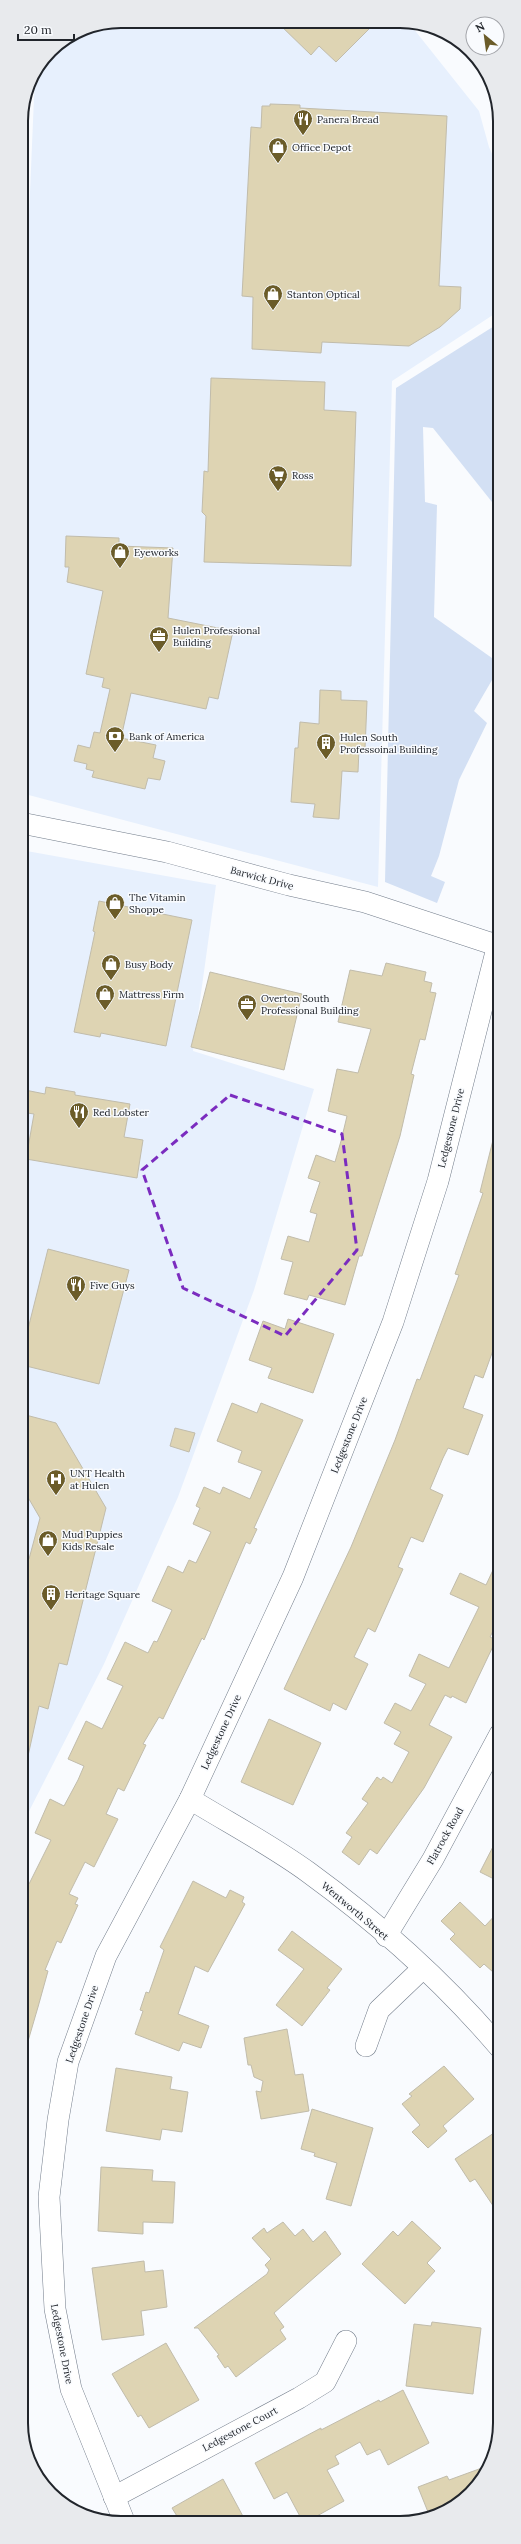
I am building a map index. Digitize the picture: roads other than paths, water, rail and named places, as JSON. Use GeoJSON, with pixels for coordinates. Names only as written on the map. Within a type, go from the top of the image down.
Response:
{"type":"FeatureCollection","features":[{"type":"Feature","properties":{"kind":"street","name":"Barwick Drive"},"geometry":{"type":"LineString","coordinates":[[28,824],[167,852],[289,885],[365,902],[493,942]]}},
{"type":"Feature","properties":{"kind":"street","name":"Ledgestone Drive"},"geometry":{"type":"LineString","coordinates":[[122,2516],[71,2389],[55,2310],[49,2197],[58,2120],[68,2062],[106,1956],[190,1799],[293,1576],[393,1322],[438,1181],[493,967]]}},
{"type":"Feature","properties":{"kind":"street","name":"Flatrock Road"},"geometry":{"type":"LineString","coordinates":[[386,1936],[433,1859],[493,1747]]}},
{"type":"Feature","properties":{"kind":"street","name":"Wentworth Street"},"geometry":{"type":"LineString","coordinates":[[190,1799],[307,1872],[423,1968],[493,2040]]}},
{"type":"Feature","properties":{"kind":"street"},"geometry":{"type":"LineString","coordinates":[[366,2046],[380,2010],[423,1968]]}},
{"type":"Feature","properties":{"kind":"street","name":"Ledgestone Court"},"geometry":{"type":"LineString","coordinates":[[114,2497],[299,2398],[325,2382],[346,2341]]}},
{"type":"Feature","properties":{"kind":"place","name":"Panera Bread"},"geometry":{"type":"Point","coordinates":[303,136]}},
{"type":"Feature","properties":{"kind":"place","name":"Office Depot"},"geometry":{"type":"Point","coordinates":[278,164]}},
{"type":"Feature","properties":{"kind":"place","name":"Stanton Optical"},"geometry":{"type":"Point","coordinates":[273,311]}},
{"type":"Feature","properties":{"kind":"place","name":"Ross"},"geometry":{"type":"Point","coordinates":[278,492]}},
{"type":"Feature","properties":{"kind":"place","name":"Eyeworks"},"geometry":{"type":"Point","coordinates":[120,569]}},
{"type":"Feature","properties":{"kind":"place","name":"Hulen Professional Building"},"geometry":{"type":"Point","coordinates":[159,653]}},
{"type":"Feature","properties":{"kind":"place","name":"Bank of America"},"geometry":{"type":"Point","coordinates":[115,753]}},
{"type":"Feature","properties":{"kind":"place","name":"Hulen South Professoinal Building"},"geometry":{"type":"Point","coordinates":[326,760]}},
{"type":"Feature","properties":{"kind":"place","name":"The Vitamin Shoppe"},"geometry":{"type":"Point","coordinates":[115,920]}},
{"type":"Feature","properties":{"kind":"place","name":"Busy Body"},"geometry":{"type":"Point","coordinates":[111,981]}},
{"type":"Feature","properties":{"kind":"place","name":"Mattress Firm"},"geometry":{"type":"Point","coordinates":[105,1011]}},
{"type":"Feature","properties":{"kind":"place","name":"Overton South Professional Building"},"geometry":{"type":"Point","coordinates":[247,1021]}},
{"type":"Feature","properties":{"kind":"place","name":"Red Lobster"},"geometry":{"type":"Point","coordinates":[79,1129]}},
{"type":"Feature","properties":{"kind":"place","name":"Five Guys"},"geometry":{"type":"Point","coordinates":[76,1302]}},
{"type":"Feature","properties":{"kind":"place","name":"UNT Health at Hulen"},"geometry":{"type":"Point","coordinates":[56,1496]}},
{"type":"Feature","properties":{"kind":"place","name":"Mud Puppies Kids Resale"},"geometry":{"type":"Point","coordinates":[48,1557]}},
{"type":"Feature","properties":{"kind":"place","name":"Heritage Square"},"geometry":{"type":"Point","coordinates":[51,1611]}}]}
